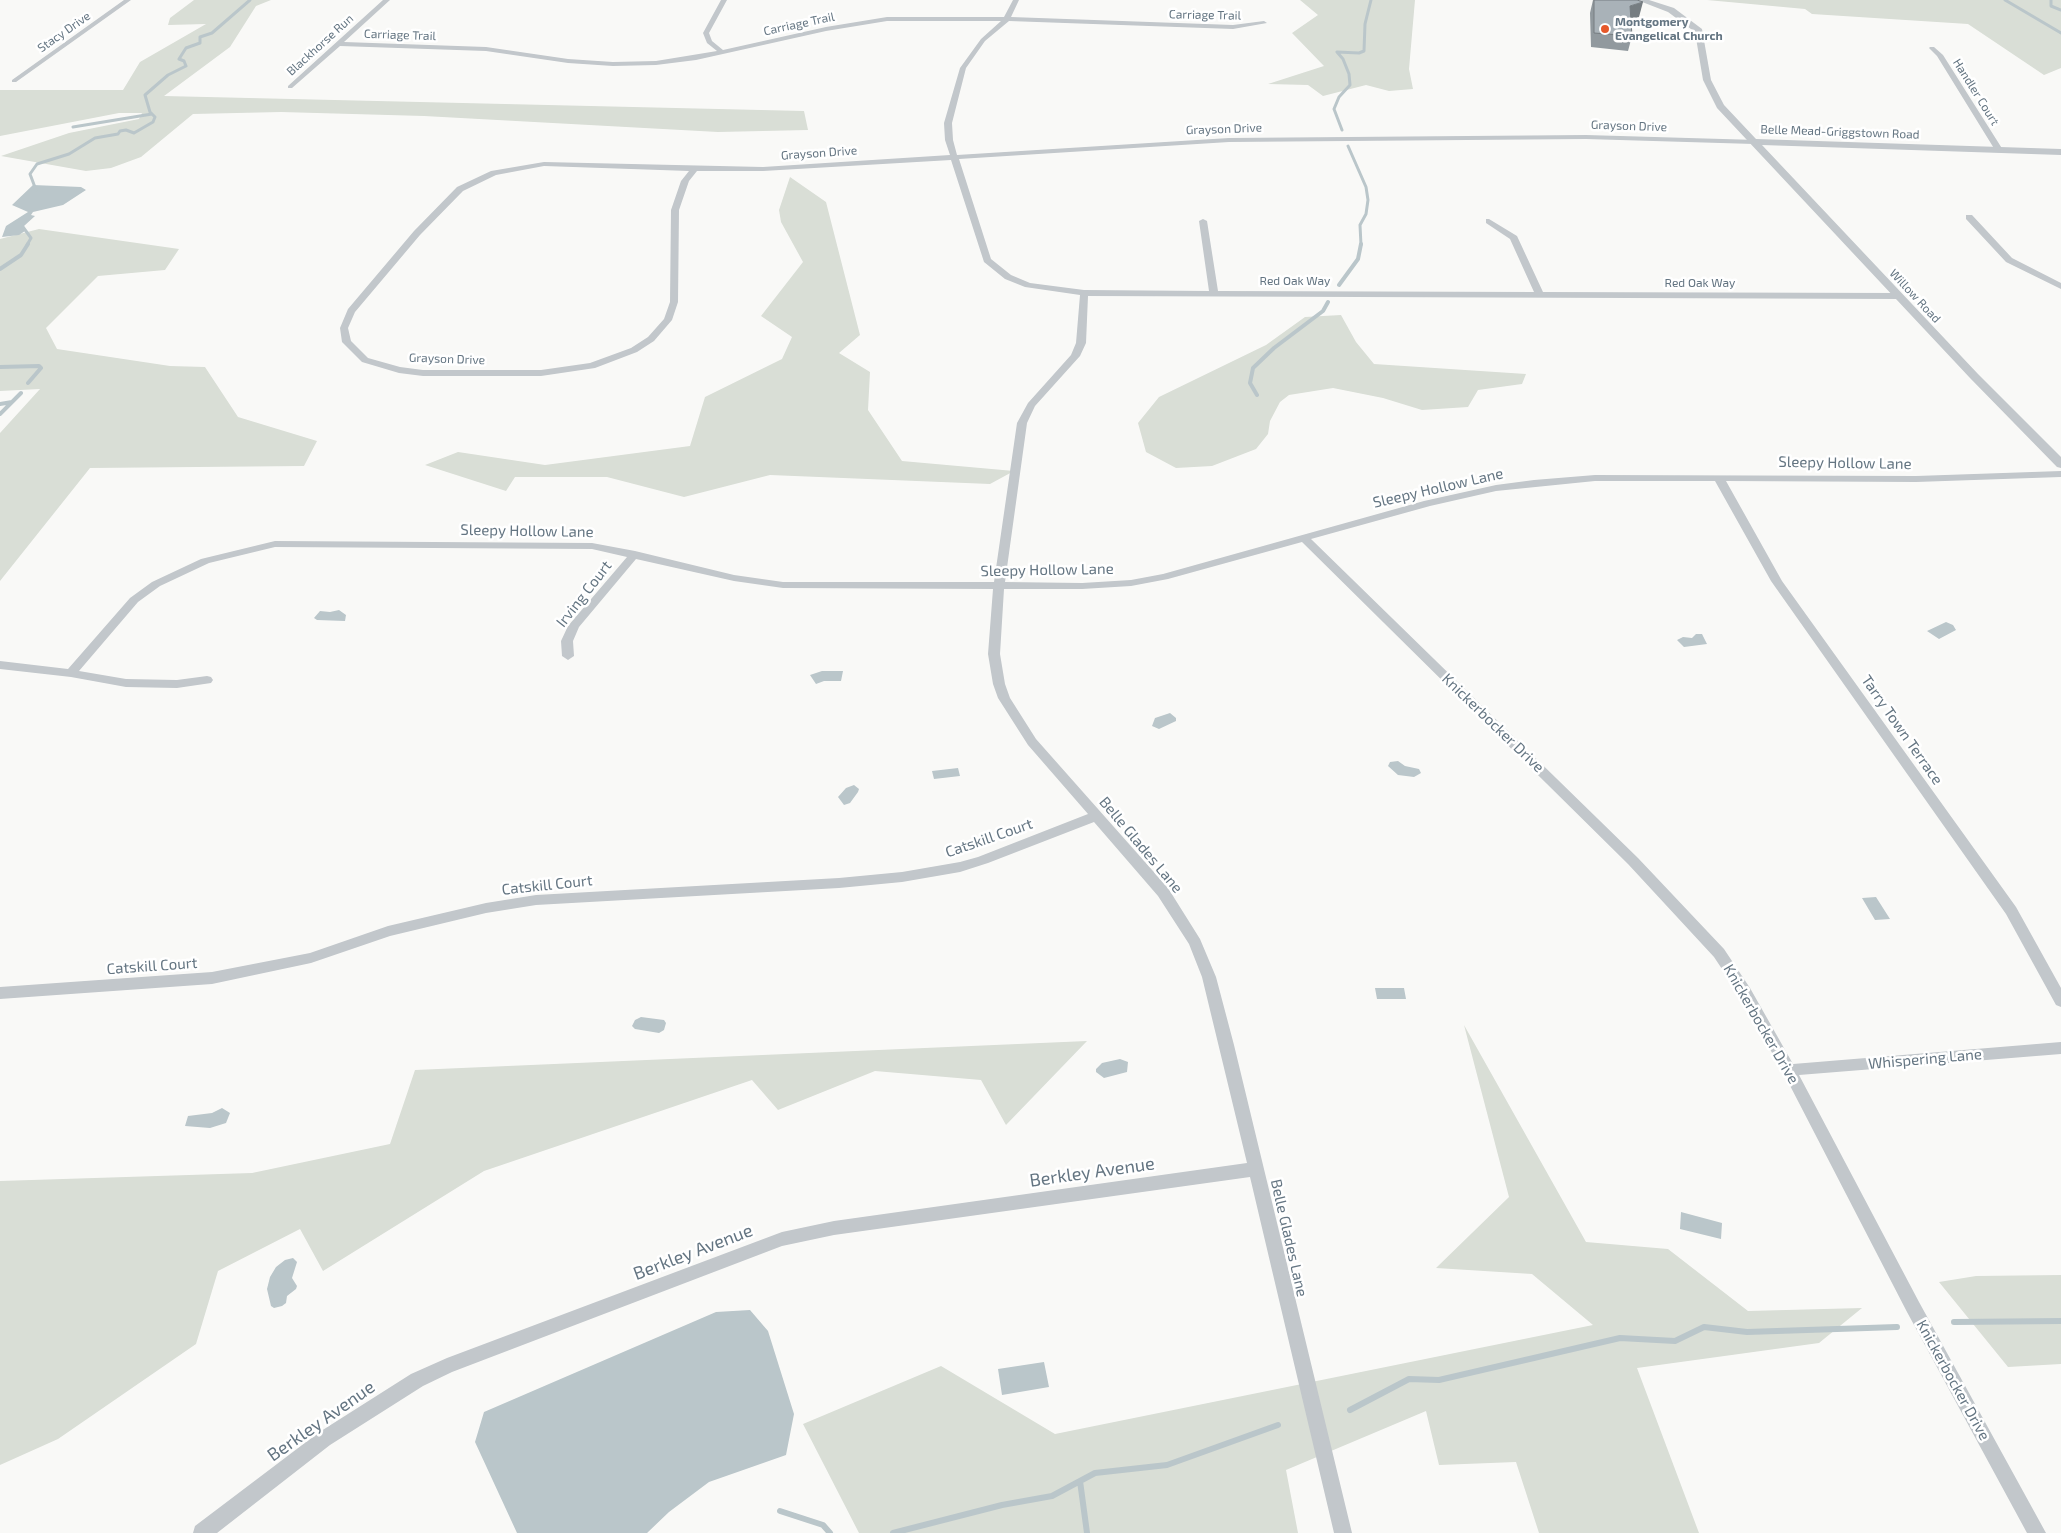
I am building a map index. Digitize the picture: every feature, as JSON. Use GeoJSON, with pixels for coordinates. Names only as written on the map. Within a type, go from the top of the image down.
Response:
{"type":"FeatureCollection","features":[{"type":"Feature","properties":{"kind":"street","name":"Stacy Drive"},"geometry":{"type":"LineString","coordinates":[[14,81],[128,0]]}},
{"type":"Feature","properties":{"kind":"street","name":"Blackhorse Run"},"geometry":{"type":"LineString","coordinates":[[290,87],[387,0]]}},
{"type":"Feature","properties":{"kind":"street"},"geometry":{"type":"LineString","coordinates":[[722,52],[709,42],[706,33],[724,0]]}},
{"type":"Feature","properties":{"kind":"street","name":"Red Oak Way"},"geometry":{"type":"LineString","coordinates":[[1016,0],[1006,20],[983,40],[963,68],[948,123],[949,140],[987,260],[1008,277],[1028,285],[1084,293],[1898,296]]}},
{"type":"Feature","properties":{"kind":"street","name":"Belle Mead-Griggstown Road"},"geometry":{"type":"LineString","coordinates":[[1641,0],[1682,16],[1699,31],[1711,92],[1720,106],[1754,142],[2061,152]]}},
{"type":"Feature","properties":{"kind":"street","name":"Carriage Trail"},"geometry":{"type":"LineString","coordinates":[[340,44],[486,49],[568,61],[604,64],[669,62],[826,29],[887,19],[922,17],[1233,27],[1264,23]]}},
{"type":"Feature","properties":{"kind":"street","name":"Handler Court"},"geometry":{"type":"LineString","coordinates":[[1932,48],[1940,55],[1999,150]]}},
{"type":"Feature","properties":{"kind":"street","name":"Grayson Drive"},"geometry":{"type":"LineString","coordinates":[[695,169],[685,181],[675,210],[674,302],[668,320],[651,339],[634,350],[592,366],[550,372],[423,373],[371,363],[365,360],[347,342],[344,328],[351,311],[418,233],[467,184],[494,173],[544,164],[695,169],[763,169],[1229,140],[1586,137],[1754,142]]}},
{"type":"Feature","properties":{"kind":"street","name":"Willow Road"},"geometry":{"type":"LineString","coordinates":[[1754,142],[1898,296],[2061,464]]}},
{"type":"Feature","properties":{"kind":"street"},"geometry":{"type":"LineString","coordinates":[[1969,217],[2009,260],[2061,286]]}},
{"type":"Feature","properties":{"kind":"street"},"geometry":{"type":"LineString","coordinates":[[1203,220],[1214,293]]}},
{"type":"Feature","properties":{"kind":"street"},"geometry":{"type":"LineString","coordinates":[[1489,221],[1514,238],[1540,295]]}},
{"type":"Feature","properties":{"kind":"street","name":"Belle Glades Lane"},"geometry":{"type":"LineString","coordinates":[[1084,293],[1080,343],[1075,356],[1031,405],[1022,423],[999,587],[994,654],[1004,698],[1021,727],[1039,751],[1164,892],[1195,942],[1208,977],[1227,1045],[1343,1533]]}},
{"type":"Feature","properties":{"kind":"street","name":"Sleepy Hollow Lane"},"geometry":{"type":"LineString","coordinates":[[72,673],[134,600],[171,575],[204,560],[275,544],[592,546],[636,554],[734,578],[783,586],[1082,586],[1132,583],[1164,577],[1428,503],[1496,488],[1595,478],[1916,479],[2061,474]]}},
{"type":"Feature","properties":{"kind":"street","name":"Tarry Town Terrace"},"geometry":{"type":"LineString","coordinates":[[1718,477],[1777,581],[2011,911],[2061,1001]]}},
{"type":"Feature","properties":{"kind":"street","name":"Knickerbocker Drive"},"geometry":{"type":"LineString","coordinates":[[1304,538],[1633,860],[1698,927],[1719,953],[1745,992],[1789,1070],[1913,1307],[2037,1533]]}},
{"type":"Feature","properties":{"kind":"street","name":"Irving Court"},"geometry":{"type":"LineString","coordinates":[[568,656],[567,641],[574,626],[636,554]]}},
{"type":"Feature","properties":{"kind":"street"},"geometry":{"type":"LineString","coordinates":[[0,666],[72,673],[126,683],[177,684],[207,680]]}},
{"type":"Feature","properties":{"kind":"street","name":"Catskill Court"},"geometry":{"type":"LineString","coordinates":[[0,993],[212,978],[311,958],[388,931],[486,908],[536,900],[839,884],[902,877],[960,867],[983,860],[1096,816]]}},
{"type":"Feature","properties":{"kind":"street","name":"Whispering Lane"},"geometry":{"type":"LineString","coordinates":[[1789,1070],[2061,1048]]}},
{"type":"Feature","properties":{"kind":"street","name":"Berkley Avenue"},"geometry":{"type":"LineString","coordinates":[[202,1533],[324,1439],[417,1380],[447,1366],[782,1239],[834,1228],[1256,1169]]}},
{"type":"Feature","properties":{"kind":"shaded area"},"geometry":{"type":"Polygon","coordinates":[[[194,0],[271,0],[256,6],[230,47],[164,96],[804,111],[808,130],[718,132],[424,116],[281,112],[193,114],[141,157],[111,168],[86,171],[1,156],[69,133],[139,119],[142,113],[119,113],[0,136],[0,90],[123,90],[140,62],[206,24],[168,25],[170,18],[194,0]]]}},
{"type":"Feature","properties":{"kind":"shaded area"},"geometry":{"type":"Polygon","coordinates":[[[1300,0],[1415,0],[1409,69],[1413,89],[1389,91],[1366,85],[1323,96],[1308,85],[1268,84],[1324,66],[1292,33],[1318,15],[1300,0]]]}},
{"type":"Feature","properties":{"kind":"shaded area"},"geometry":{"type":"Polygon","coordinates":[[[1707,0],[2061,0],[2061,68],[2044,75],[1968,24],[1812,14],[1805,9],[1707,0]]]}},
{"type":"Feature","properties":{"kind":"shaded area"},"geometry":{"type":"Polygon","coordinates":[[[790,177],[826,202],[860,335],[839,353],[870,372],[868,410],[902,461],[1014,471],[990,484],[770,475],[684,497],[607,477],[515,477],[506,491],[425,465],[458,452],[545,465],[690,446],[705,397],[782,359],[792,337],[761,316],[803,262],[781,222],[779,210],[790,177]]]}},
{"type":"Feature","properties":{"kind":"shaded area"},"geometry":{"type":"Polygon","coordinates":[[[33,185],[81,187],[86,190],[63,205],[33,212],[31,215],[35,216],[24,226],[25,231],[19,235],[2,237],[6,226],[28,212],[12,205],[33,185]]]}},
{"type":"Feature","properties":{"kind":"shaded area"},"geometry":{"type":"Polygon","coordinates":[[[39,229],[179,249],[165,270],[98,276],[46,328],[57,349],[170,366],[205,367],[238,417],[317,441],[304,466],[90,468],[0,581],[0,433],[40,389],[0,391],[0,239],[39,229]]]}},
{"type":"Feature","properties":{"kind":"shaded area"},"geometry":{"type":"Polygon","coordinates":[[[1341,315],[1356,342],[1374,364],[1526,374],[1522,384],[1478,390],[1468,407],[1422,410],[1383,398],[1333,388],[1289,395],[1280,402],[1270,421],[1268,434],[1256,449],[1212,466],[1176,468],[1146,452],[1138,423],[1159,397],[1266,345],[1305,317],[1341,315]]]}},
{"type":"Feature","properties":{"kind":"shaded area"},"geometry":{"type":"Polygon","coordinates":[[[339,610],[346,615],[345,621],[317,620],[314,618],[320,611],[330,612],[339,610]]]}},
{"type":"Feature","properties":{"kind":"shaded area"},"geometry":{"type":"Polygon","coordinates":[[[1946,622],[1953,625],[1956,630],[1939,639],[1927,631],[1946,622]]]}},
{"type":"Feature","properties":{"kind":"shaded area"},"geometry":{"type":"Polygon","coordinates":[[[1696,634],[1702,634],[1707,644],[1684,647],[1677,640],[1683,637],[1692,638],[1696,634]]]}},
{"type":"Feature","properties":{"kind":"shaded area"},"geometry":{"type":"Polygon","coordinates":[[[822,671],[843,671],[841,681],[824,681],[816,684],[810,675],[822,671]]]}},
{"type":"Feature","properties":{"kind":"shaded area"},"geometry":{"type":"Polygon","coordinates":[[[1170,713],[1176,718],[1176,721],[1159,729],[1152,726],[1155,718],[1170,713]]]}},
{"type":"Feature","properties":{"kind":"shaded area"},"geometry":{"type":"Polygon","coordinates":[[[1398,761],[1405,766],[1419,769],[1421,773],[1414,777],[1398,775],[1388,766],[1390,762],[1398,761]]]}},
{"type":"Feature","properties":{"kind":"shaded area"},"geometry":{"type":"Polygon","coordinates":[[[958,768],[960,776],[934,779],[932,771],[958,768]]]}},
{"type":"Feature","properties":{"kind":"shaded area"},"geometry":{"type":"Polygon","coordinates":[[[854,785],[859,789],[858,792],[850,803],[844,805],[838,797],[846,788],[854,785]]]}},
{"type":"Feature","properties":{"kind":"shaded area"},"geometry":{"type":"Polygon","coordinates":[[[1876,897],[1890,919],[1875,920],[1862,898],[1876,897]]]}},
{"type":"Feature","properties":{"kind":"shaded area"},"geometry":{"type":"Polygon","coordinates":[[[1375,988],[1404,988],[1406,999],[1377,999],[1375,988]]]}},
{"type":"Feature","properties":{"kind":"shaded area"},"geometry":{"type":"Polygon","coordinates":[[[641,1017],[664,1020],[666,1023],[664,1030],[659,1033],[635,1029],[632,1026],[635,1020],[641,1017]]]}},
{"type":"Feature","properties":{"kind":"shaded area"},"geometry":{"type":"Polygon","coordinates":[[[1464,1025],[1586,1242],[1668,1249],[1748,1311],[1862,1308],[1819,1343],[1637,1368],[1699,1533],[1539,1533],[1516,1462],[1439,1465],[1426,1411],[1286,1470],[1298,1533],[859,1533],[803,1424],[941,1366],[1055,1434],[1593,1325],[1532,1274],[1436,1268],[1509,1197],[1464,1025]]]}},
{"type":"Feature","properties":{"kind":"shaded area"},"geometry":{"type":"Polygon","coordinates":[[[1087,1041],[1006,1125],[981,1080],[875,1071],[778,1110],[752,1080],[484,1171],[323,1271],[300,1229],[218,1271],[196,1344],[58,1439],[0,1465],[0,1181],[252,1173],[390,1144],[415,1070],[1087,1041]]]}},
{"type":"Feature","properties":{"kind":"shaded area"},"geometry":{"type":"Polygon","coordinates":[[[1120,1059],[1128,1062],[1127,1072],[1104,1078],[1096,1072],[1096,1069],[1102,1063],[1120,1059]]]}},
{"type":"Feature","properties":{"kind":"shaded area"},"geometry":{"type":"Polygon","coordinates":[[[222,1108],[230,1113],[226,1123],[210,1128],[185,1126],[188,1116],[212,1113],[222,1108]]]}},
{"type":"Feature","properties":{"kind":"shaded area"},"geometry":{"type":"Polygon","coordinates":[[[1681,1212],[1722,1223],[1721,1239],[1680,1229],[1681,1212]]]}},
{"type":"Feature","properties":{"kind":"shaded area"},"geometry":{"type":"Polygon","coordinates":[[[293,1258],[297,1262],[292,1278],[297,1286],[296,1289],[287,1296],[286,1303],[274,1308],[271,1306],[267,1289],[270,1277],[276,1267],[285,1260],[293,1258]]]}},
{"type":"Feature","properties":{"kind":"shaded area"},"geometry":{"type":"Polygon","coordinates":[[[2061,1275],[2061,1364],[2008,1367],[1939,1282],[1976,1276],[2061,1275]]]}},
{"type":"Feature","properties":{"kind":"shaded area"},"geometry":{"type":"Polygon","coordinates":[[[750,1310],[768,1331],[794,1414],[786,1455],[709,1482],[669,1512],[647,1533],[517,1533],[475,1442],[484,1412],[716,1312],[750,1310]]]}},
{"type":"Feature","properties":{"kind":"shaded area"},"geometry":{"type":"Polygon","coordinates":[[[1044,1362],[1049,1387],[1002,1395],[998,1369],[1044,1362]]]}},
{"type":"Feature","properties":{"kind":"building"},"geometry":{"type":"Polygon","coordinates":[[[1594,0],[1637,0],[1643,2],[1630,6],[1632,36],[1594,33],[1594,0]]]}},
{"type":"Feature","properties":{"kind":"waterway"},"geometry":{"type":"LineString","coordinates":[[152,114],[145,95],[168,75],[186,66],[184,61],[179,59],[186,48],[200,43],[200,37],[212,33],[250,0]]}},
{"type":"Feature","properties":{"kind":"waterway"},"geometry":{"type":"LineString","coordinates":[[1342,130],[1334,109],[1339,97],[1350,85],[1349,74],[1343,59],[1337,52],[1359,53],[1364,51],[1365,24],[1371,0]]}},
{"type":"Feature","properties":{"kind":"waterway"},"geometry":{"type":"LineString","coordinates":[[2005,0],[2061,33]]}},
{"type":"Feature","properties":{"kind":"waterway"},"geometry":{"type":"LineString","coordinates":[[2051,0],[2051,6],[2061,10]]}},
{"type":"Feature","properties":{"kind":"waterway"},"geometry":{"type":"LineString","coordinates":[[36,190],[30,174],[37,164],[69,154],[95,138],[118,134],[120,131],[126,130],[134,133],[153,122],[155,117],[152,114]]}},
{"type":"Feature","properties":{"kind":"waterway"},"geometry":{"type":"LineString","coordinates":[[73,127],[152,114]]}},
{"type":"Feature","properties":{"kind":"waterway"},"geometry":{"type":"LineString","coordinates":[[1348,146],[1366,187],[1368,200],[1366,214],[1360,225],[1361,244]]}},
{"type":"Feature","properties":{"kind":"waterway"},"geometry":{"type":"LineString","coordinates":[[23,227],[31,238],[27,245]]}},
{"type":"Feature","properties":{"kind":"waterway"},"geometry":{"type":"LineString","coordinates":[[0,269],[21,255],[28,244]]}},
{"type":"Feature","properties":{"kind":"waterway"},"geometry":{"type":"LineString","coordinates":[[1339,285],[1358,259],[1361,244]]}},
{"type":"Feature","properties":{"kind":"waterway"},"geometry":{"type":"LineString","coordinates":[[1257,395],[1250,383],[1253,368],[1274,348],[1323,311],[1328,302]]}},
{"type":"Feature","properties":{"kind":"waterway"},"geometry":{"type":"LineString","coordinates":[[0,367],[39,366],[41,368],[28,383]]}},
{"type":"Feature","properties":{"kind":"waterway"},"geometry":{"type":"LineString","coordinates":[[12,402],[21,393]]}},
{"type":"Feature","properties":{"kind":"waterway"},"geometry":{"type":"LineString","coordinates":[[0,404],[12,402]]}},
{"type":"Feature","properties":{"kind":"waterway"},"geometry":{"type":"LineString","coordinates":[[0,414],[12,402]]}},
{"type":"Feature","properties":{"kind":"waterway"},"geometry":{"type":"LineString","coordinates":[[1954,1322],[2061,1321]]}},
{"type":"Feature","properties":{"kind":"waterway"},"geometry":{"type":"LineString","coordinates":[[1350,1410],[1409,1379],[1439,1380],[1620,1338],[1675,1341],[1704,1327],[1747,1332],[1897,1327]]}},
{"type":"Feature","properties":{"kind":"waterway"},"geometry":{"type":"LineString","coordinates":[[1080,1481],[1095,1473],[1167,1465],[1278,1425]]}},
{"type":"Feature","properties":{"kind":"waterway"},"geometry":{"type":"LineString","coordinates":[[893,1533],[1002,1505],[1052,1496],[1080,1481]]}},
{"type":"Feature","properties":{"kind":"waterway"},"geometry":{"type":"LineString","coordinates":[[1080,1481],[1087,1533]]}},
{"type":"Feature","properties":{"kind":"waterway"},"geometry":{"type":"LineString","coordinates":[[780,1511],[823,1525],[830,1533]]}},
{"type":"Feature","properties":{"kind":"place","name":"Montgomery Evangelical Church"},"geometry":{"type":"Point","coordinates":[1605,29]}}]}
